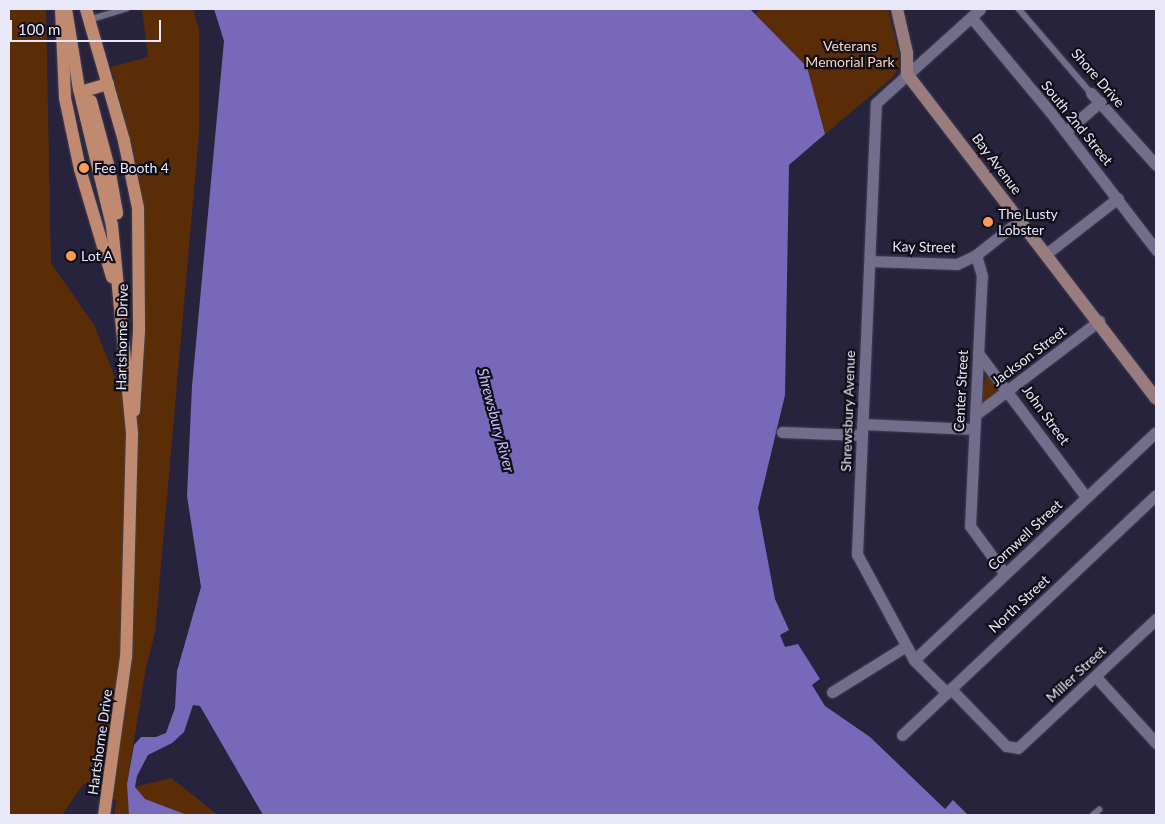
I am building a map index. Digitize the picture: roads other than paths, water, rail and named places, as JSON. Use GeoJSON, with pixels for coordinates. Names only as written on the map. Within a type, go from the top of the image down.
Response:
{"type":"FeatureCollection","features":[{"type":"Feature","properties":{"kind":"main road"},"geometry":{"type":"LineString","coordinates":[[61,9],[65,98],[80,169],[120,298]]}},
{"type":"Feature","properties":{"kind":"main road","name":"Hartshorne Drive"},"geometry":{"type":"LineString","coordinates":[[66,9],[79,89],[112,225],[132,434]]}},
{"type":"Feature","properties":{"kind":"main road","name":"Hartshorne Drive"},"geometry":{"type":"LineString","coordinates":[[87,14],[124,141],[136,200],[138,383],[132,434],[126,657],[104,815]]}},
{"type":"Feature","properties":{"kind":"main road"},"geometry":{"type":"LineString","coordinates":[[70,29],[103,146],[115,203],[120,298]]}},
{"type":"Feature","properties":{"kind":"main road"},"geometry":{"type":"LineString","coordinates":[[87,90],[108,84]]}},
{"type":"Feature","properties":{"kind":"main road"},"geometry":{"type":"LineString","coordinates":[[103,146],[124,141]]}},
{"type":"Feature","properties":{"kind":"main road"},"geometry":{"type":"LineString","coordinates":[[115,203],[136,200]]}},
{"type":"Feature","properties":{"kind":"street"},"geometry":{"type":"LineString","coordinates":[[897,9],[907,53],[907,74]]}},
{"type":"Feature","properties":{"kind":"street"},"geometry":{"type":"LineString","coordinates":[[907,74],[980,9]]}},
{"type":"Feature","properties":{"kind":"street","name":"South 2nd Street"},"geometry":{"type":"LineString","coordinates":[[971,17],[1066,131],[1156,250]]}},
{"type":"Feature","properties":{"kind":"street","name":"Shrewsbury Avenue"},"geometry":{"type":"LineString","coordinates":[[907,74],[876,103],[857,554],[914,660],[1006,746],[1015,750]]}},
{"type":"Feature","properties":{"kind":"street","name":"Bay Avenue"},"geometry":{"type":"LineString","coordinates":[[907,74],[1156,398]]}},
{"type":"Feature","properties":{"kind":"street","name":"Shore Drive"},"geometry":{"type":"LineString","coordinates":[[1091,93],[1156,166]]}},
{"type":"Feature","properties":{"kind":"street"},"geometry":{"type":"LineString","coordinates":[[1066,131],[1100,102]]}},
{"type":"Feature","properties":{"kind":"street"},"geometry":{"type":"LineString","coordinates":[[1046,254],[1118,198]]}},
{"type":"Feature","properties":{"kind":"street"},"geometry":{"type":"LineString","coordinates":[[976,255],[1020,220]]}},
{"type":"Feature","properties":{"kind":"street","name":"Kay Street"},"geometry":{"type":"LineString","coordinates":[[870,261],[957,264],[976,255]]}},
{"type":"Feature","properties":{"kind":"street","name":"Center Street"},"geometry":{"type":"LineString","coordinates":[[976,255],[982,276],[970,526],[1005,574]]}},
{"type":"Feature","properties":{"kind":"street","name":"Jackson Street"},"geometry":{"type":"LineString","coordinates":[[976,414],[1099,322]]}},
{"type":"Feature","properties":{"kind":"street","name":"John Street"},"geometry":{"type":"LineString","coordinates":[[978,353],[1009,390],[1086,498]]}},
{"type":"Feature","properties":{"kind":"street"},"geometry":{"type":"LineString","coordinates":[[782,432],[974,429]]}},
{"type":"Feature","properties":{"kind":"street","name":"Cornwell Street"},"geometry":{"type":"LineString","coordinates":[[914,660],[1156,432]]}},
{"type":"Feature","properties":{"kind":"street","name":"North Street"},"geometry":{"type":"LineString","coordinates":[[902,735],[1156,495]]}},
{"type":"Feature","properties":{"kind":"street","name":"Miller Street"},"geometry":{"type":"LineString","coordinates":[[1015,750],[1156,619]]}},
{"type":"Feature","properties":{"kind":"street"},"geometry":{"type":"LineString","coordinates":[[832,692],[906,646]]}},
{"type":"Feature","properties":{"kind":"street"},"geometry":{"type":"LineString","coordinates":[[1095,676],[1156,743]]}},
{"type":"Feature","properties":{"kind":"lane"},"geometry":{"type":"LineString","coordinates":[[87,14],[126,9]]}},
{"type":"Feature","properties":{"kind":"lane","name":"Shore Drive"},"geometry":{"type":"LineString","coordinates":[[1019,9],[1091,93]]}},
{"type":"Feature","properties":{"kind":"lane"},"geometry":{"type":"LineString","coordinates":[[1093,815],[1099,810]]}},
{"type":"Feature","properties":{"kind":"water","name":"Shrewsbury River"},"geometry":{"type":"Polygon","coordinates":[[[214,9],[750,9],[807,67],[825,134],[789,165],[785,395],[758,508],[775,599],[789,630],[780,635],[785,647],[798,644],[820,679],[812,685],[825,706],[870,737],[945,809],[953,800],[968,815],[263,815],[200,706],[193,705],[184,732],[172,743],[148,755],[137,776],[135,787],[145,799],[187,815],[129,815],[127,784],[134,745],[141,737],[156,737],[166,733],[175,708],[177,671],[201,587],[187,496],[192,386],[224,41],[214,9]]]}},
{"type":"Feature","properties":{"kind":"place","name":"Fee Booth 4"},"geometry":{"type":"Point","coordinates":[84,168]}},
{"type":"Feature","properties":{"kind":"place","name":"The Lusty Lobster"},"geometry":{"type":"Point","coordinates":[988,222]}},
{"type":"Feature","properties":{"kind":"place","name":"Lot A"},"geometry":{"type":"Point","coordinates":[71,256]}},
{"type":"Feature","properties":{"kind":"park label","name":"Veterans Memorial Park"},"geometry":{"type":"Point","coordinates":[850,54]}}]}
